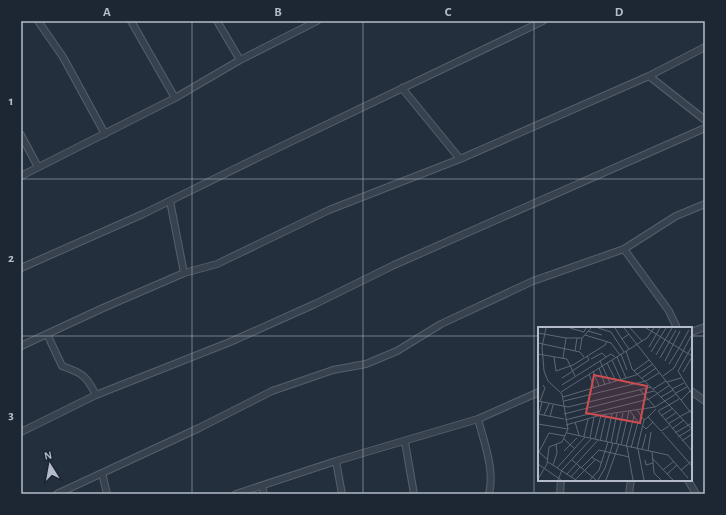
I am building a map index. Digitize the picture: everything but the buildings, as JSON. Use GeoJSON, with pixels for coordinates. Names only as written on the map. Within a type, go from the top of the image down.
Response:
{"type":"FeatureCollection","features":[{"type":"Feature","properties":{"kind":"street"},"geometry":{"type":"LineString","coordinates":[[38,21],[63,58],[105,134]]}},
{"type":"Feature","properties":{"kind":"street"},"geometry":{"type":"LineString","coordinates":[[131,21],[175,98]]}},
{"type":"Feature","properties":{"kind":"street"},"geometry":{"type":"LineString","coordinates":[[217,21],[240,60]]}},
{"type":"Feature","properties":{"kind":"street"},"geometry":{"type":"LineString","coordinates":[[21,176],[175,98],[304,23],[317,21]]}},
{"type":"Feature","properties":{"kind":"street"},"geometry":{"type":"LineString","coordinates":[[21,268],[170,201],[543,21]]}},
{"type":"Feature","properties":{"kind":"street"},"geometry":{"type":"LineString","coordinates":[[21,346],[184,273],[217,264],[329,210],[460,159],[648,76],[705,47]]}},
{"type":"Feature","properties":{"kind":"street"},"geometry":{"type":"LineString","coordinates":[[648,76],[705,120]]}},
{"type":"Feature","properties":{"kind":"street"},"geometry":{"type":"LineString","coordinates":[[402,88],[460,159]]}},
{"type":"Feature","properties":{"kind":"street"},"geometry":{"type":"LineString","coordinates":[[21,432],[96,395],[230,342],[301,310],[394,265],[705,128]]}},
{"type":"Feature","properties":{"kind":"street"},"geometry":{"type":"LineString","coordinates":[[21,135],[38,167]]}},
{"type":"Feature","properties":{"kind":"street"},"geometry":{"type":"LineString","coordinates":[[170,201],[184,273]]}},
{"type":"Feature","properties":{"kind":"street"},"geometry":{"type":"LineString","coordinates":[[57,494],[199,428],[272,392],[333,370],[366,364],[397,351],[441,324],[533,281],[624,249],[676,216],[705,204]]}},
{"type":"Feature","properties":{"kind":"street"},"geometry":{"type":"LineString","coordinates":[[624,249],[669,311],[677,327]]}},
{"type":"Feature","properties":{"kind":"street"},"geometry":{"type":"LineString","coordinates":[[692,332],[705,327]]}},
{"type":"Feature","properties":{"kind":"street"},"geometry":{"type":"LineString","coordinates":[[47,334],[62,366],[72,368],[86,377],[96,395]]}},
{"type":"Feature","properties":{"kind":"street"},"geometry":{"type":"LineString","coordinates":[[236,494],[336,461],[405,442],[478,419],[538,392]]}},
{"type":"Feature","properties":{"kind":"street"},"geometry":{"type":"LineString","coordinates":[[692,392],[705,401]]}},
{"type":"Feature","properties":{"kind":"street"},"geometry":{"type":"LineString","coordinates":[[478,419],[487,452],[490,475],[489,494]]}},
{"type":"Feature","properties":{"kind":"street"},"geometry":{"type":"LineString","coordinates":[[405,442],[414,494]]}},
{"type":"Feature","properties":{"kind":"street"},"geometry":{"type":"LineString","coordinates":[[336,461],[342,494]]}},
{"type":"Feature","properties":{"kind":"street"},"geometry":{"type":"LineString","coordinates":[[102,472],[107,494]]}},
{"type":"Feature","properties":{"kind":"street"},"geometry":{"type":"LineString","coordinates":[[560,494],[561,481]]}},
{"type":"Feature","properties":{"kind":"street"},"geometry":{"type":"LineString","coordinates":[[629,494],[631,481]]}},
{"type":"Feature","properties":{"kind":"street"},"geometry":{"type":"LineString","coordinates":[[689,481],[696,494]]}},
{"type":"Feature","properties":{"kind":"street"},"geometry":{"type":"LineString","coordinates":[[262,486],[264,494]]}}]}
